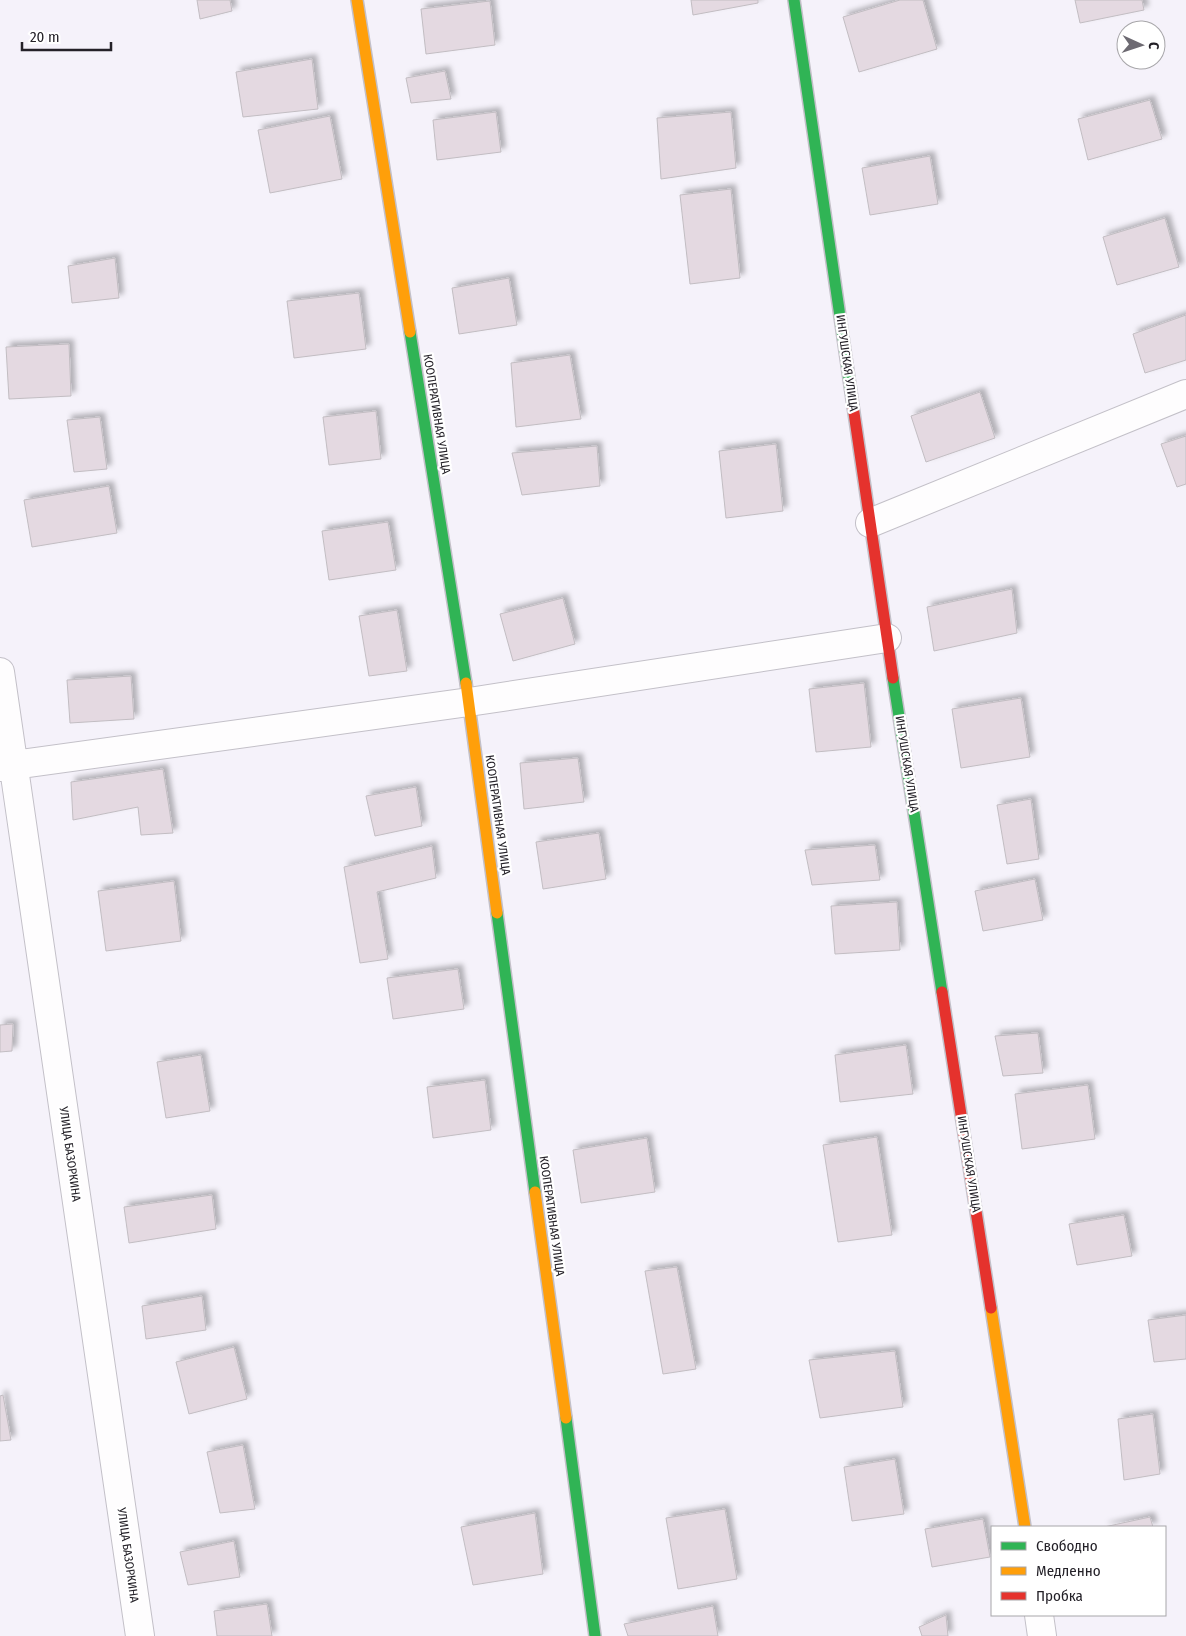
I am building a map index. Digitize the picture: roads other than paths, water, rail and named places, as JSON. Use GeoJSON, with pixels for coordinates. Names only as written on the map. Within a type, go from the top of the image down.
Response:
{"type":"FeatureCollection","features":[{"type":"Feature","properties":{"kind":"street","name":"КООПЕРАТИВНАЯ УЛИЦА"},"geometry":{"type":"LineString","coordinates":[[356,0],[470,702],[595,1636]]}},
{"type":"Feature","properties":{"kind":"street","name":"ИНГУШСКАЯ УЛИЦА"},"geometry":{"type":"LineString","coordinates":[[794,0],[887,638],[1025,1526]]}},
{"type":"Feature","properties":{"kind":"street"},"geometry":{"type":"LineString","coordinates":[[870,523],[1186,394]]}},
{"type":"Feature","properties":{"kind":"street"},"geometry":{"type":"LineString","coordinates":[[6,766],[470,702],[887,638]]}},
{"type":"Feature","properties":{"kind":"street","name":"УЛИЦА БАЗОРКИНА"},"geometry":{"type":"LineString","coordinates":[[0,672],[6,766],[140,1636]]}},
{"type":"Feature","properties":{"kind":"street"},"geometry":{"type":"LineString","coordinates":[[1039,1616],[1042,1636]]}}]}
